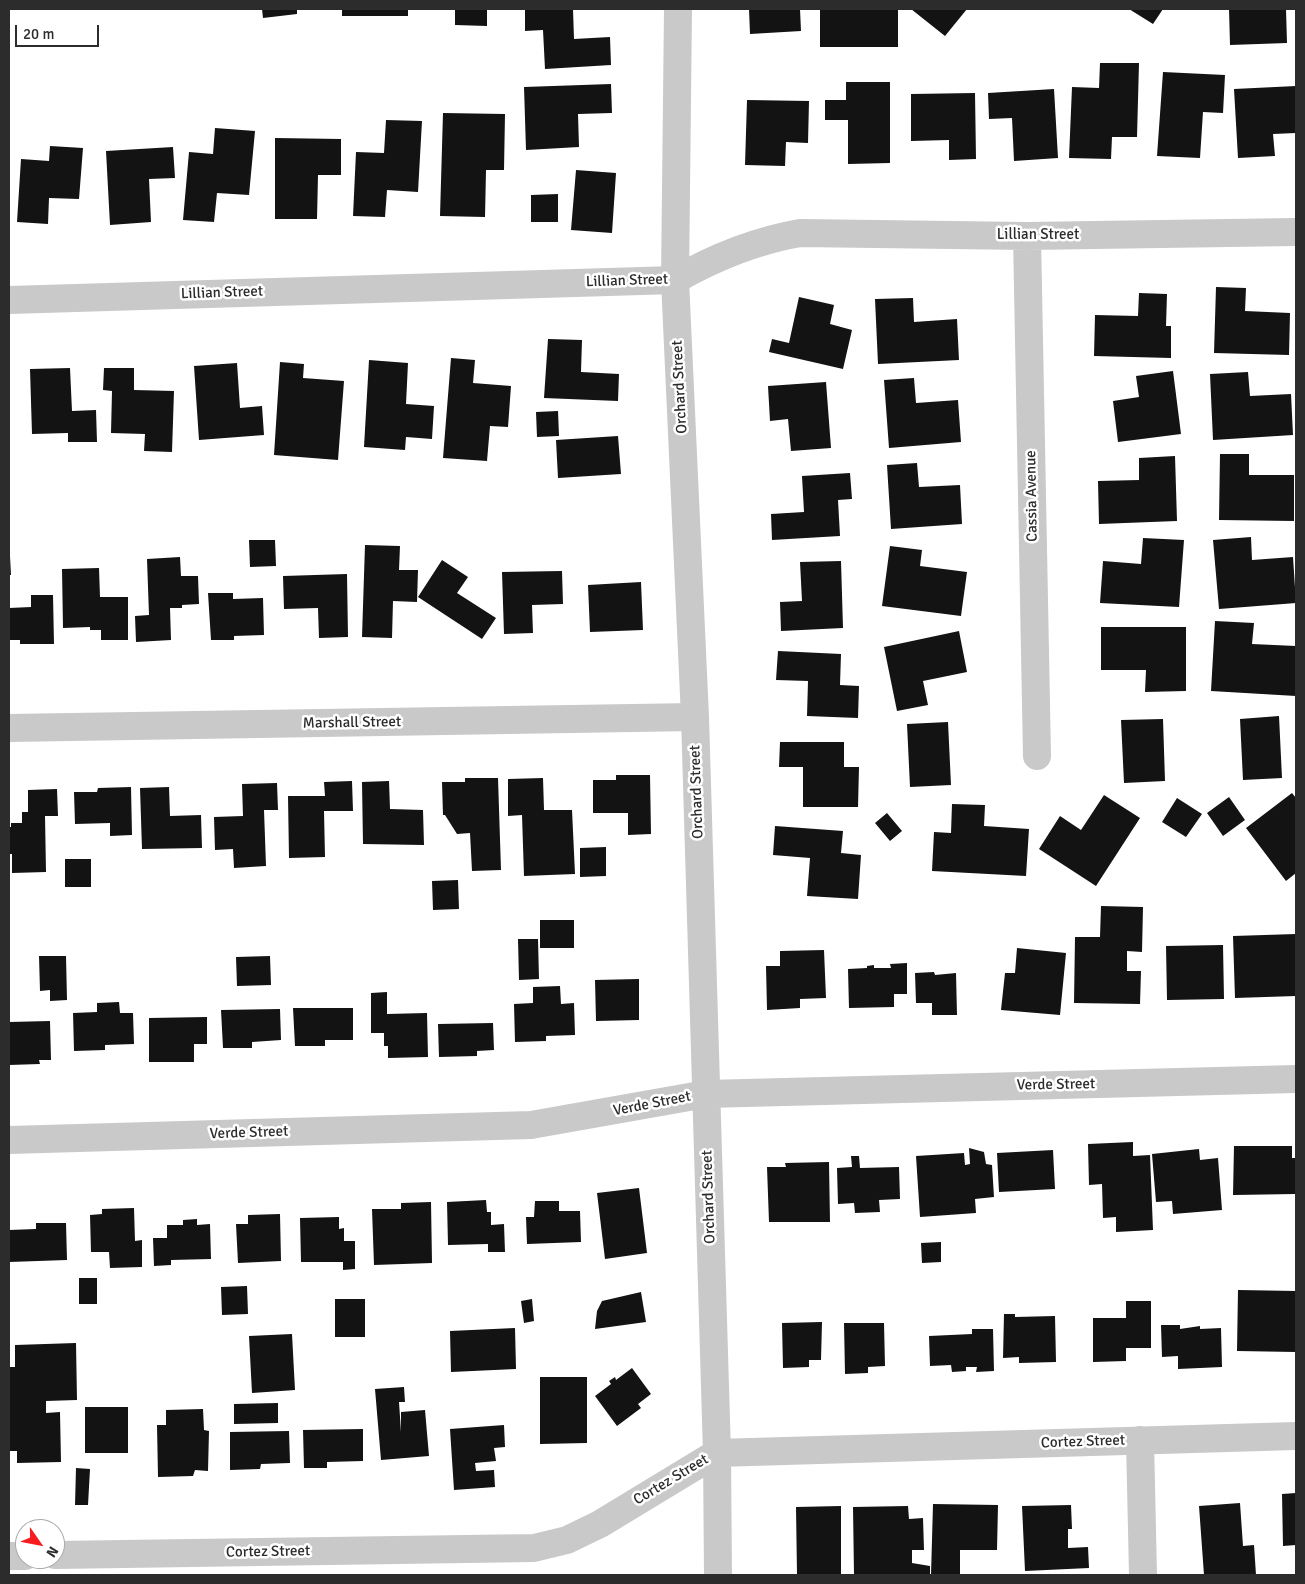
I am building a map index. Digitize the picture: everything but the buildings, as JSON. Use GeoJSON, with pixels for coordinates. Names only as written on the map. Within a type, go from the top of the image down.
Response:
{"type":"FeatureCollection","features":[{"type":"Feature","properties":{"kind":"street","name":"Orchard Street"},"geometry":{"type":"LineString","coordinates":[[678,9],[675,280],[695,717],[717,1453],[718,1575]]}},
{"type":"Feature","properties":{"kind":"street","name":"Lillian Street"},"geometry":{"type":"LineString","coordinates":[[9,300],[675,280],[735,250],[768,238],[800,233],[1027,236],[1296,232]]}},
{"type":"Feature","properties":{"kind":"street","name":"Cassia Avenue"},"geometry":{"type":"LineString","coordinates":[[1027,236],[1037,756]]}},
{"type":"Feature","properties":{"kind":"street","name":"Marshall Street"},"geometry":{"type":"LineString","coordinates":[[9,728],[695,717]]}},
{"type":"Feature","properties":{"kind":"street","name":"Verde Street"},"geometry":{"type":"LineString","coordinates":[[9,1140],[531,1125],[706,1094],[1296,1079]]}},
{"type":"Feature","properties":{"kind":"street","name":"Cortez Street"},"geometry":{"type":"LineString","coordinates":[[65,1555],[534,1548],[567,1540],[600,1524],[717,1453],[1296,1436]]}},
{"type":"Feature","properties":{"kind":"street"},"geometry":{"type":"LineString","coordinates":[[1140,1440],[1143,1575]]}}]}
